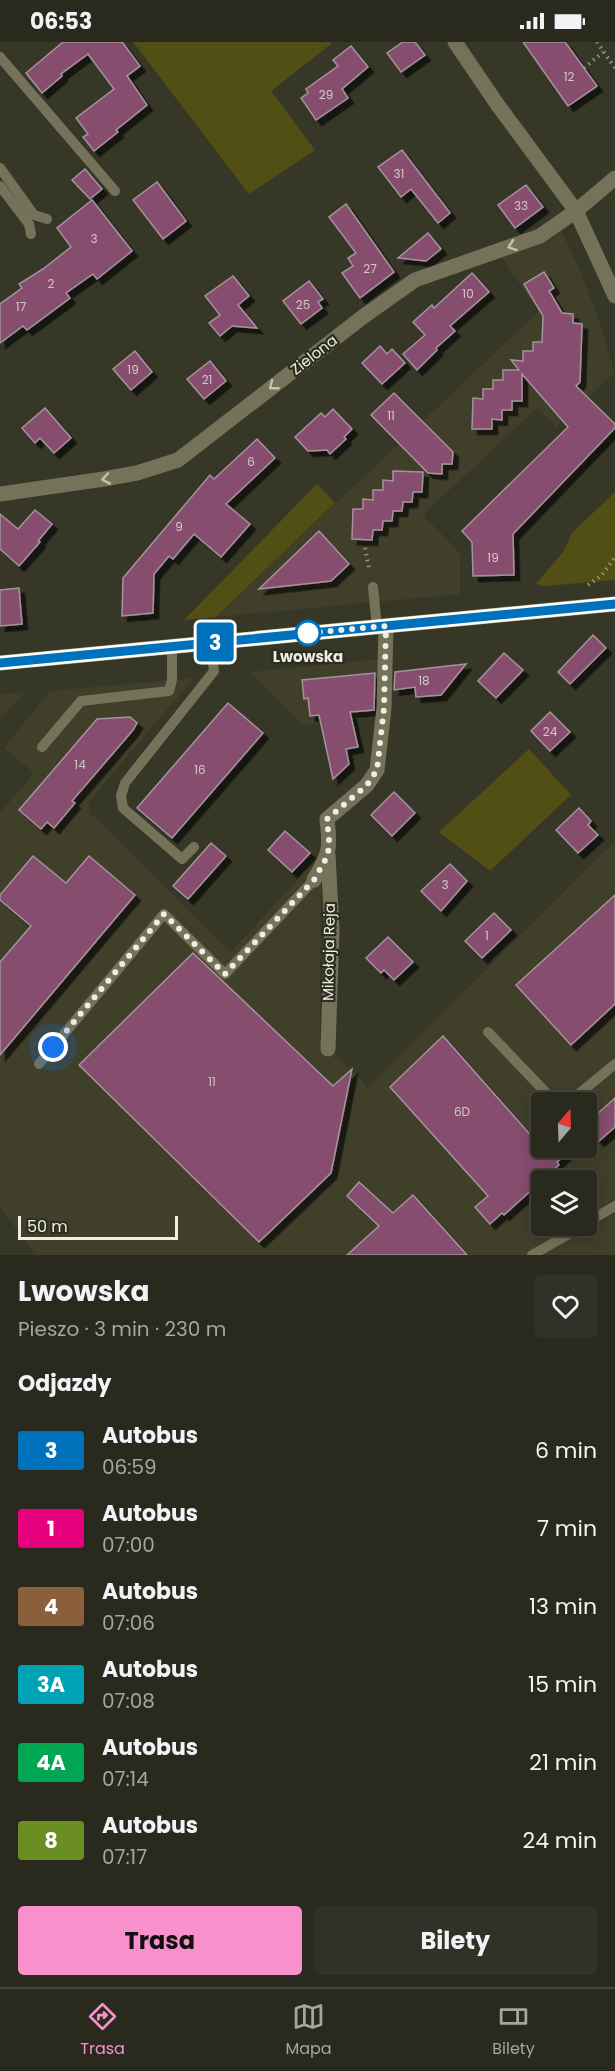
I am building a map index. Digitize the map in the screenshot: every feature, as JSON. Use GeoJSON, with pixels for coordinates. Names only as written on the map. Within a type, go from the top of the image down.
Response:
{"type":"FeatureCollection","features":[{"type":"Feature","properties":{"kind":"main road"},"geometry":{"type":"LineString","coordinates":[[0,663],[615,604]]}},
{"type":"Feature","properties":{"kind":"street"},"geometry":{"type":"LineString","coordinates":[[455,42],[569,215],[615,296]]}},
{"type":"Feature","properties":{"kind":"street","name":"Zielona"},"geometry":{"type":"LineString","coordinates":[[1,493],[104,479],[136,473],[178,460],[364,316],[415,280],[540,236],[615,178]]}},
{"type":"Feature","properties":{"kind":"street","name":"Mikołaja Reja"},"geometry":{"type":"LineString","coordinates":[[328,1049],[332,929],[327,819],[367,785],[377,770],[384,708],[382,626]]}},
{"type":"Feature","properties":{"kind":"street"},"geometry":{"type":"LineString","coordinates":[[314,880],[328,855]]}},
{"type":"Feature","properties":{"kind":"lane"},"geometry":{"type":"LineString","coordinates":[[0,57],[115,191]]}},
{"type":"Feature","properties":{"kind":"lane"},"geometry":{"type":"LineString","coordinates":[[0,168],[34,215],[47,219]]}},
{"type":"Feature","properties":{"kind":"lane"},"geometry":{"type":"LineString","coordinates":[[0,186],[29,224],[31,234]]}},
{"type":"Feature","properties":{"kind":"lane"},"geometry":{"type":"LineString","coordinates":[[373,587],[382,626]]}},
{"type":"Feature","properties":{"kind":"lane"},"geometry":{"type":"LineString","coordinates":[[194,847],[182,859],[123,808],[121,796],[125,783],[214,671],[212,643]]}},
{"type":"Feature","properties":{"kind":"lane"},"geometry":{"type":"LineString","coordinates":[[42,747],[81,701],[169,691],[172,680],[172,646]]}},
{"type":"Feature","properties":{"kind":"lane"},"geometry":{"type":"LineString","coordinates":[[39,1064],[164,914],[225,974],[314,880]]}},
{"type":"Feature","properties":{"kind":"lane"},"geometry":{"type":"LineString","coordinates":[[488,1032],[545,1092]]}},
{"type":"Feature","properties":{"kind":"lane"},"geometry":{"type":"LineString","coordinates":[[581,1092],[615,1064]]}},
{"type":"Feature","properties":{"kind":"lane"},"geometry":{"type":"LineString","coordinates":[[597,1217],[615,1206]]}},
{"type":"Feature","properties":{"kind":"lane"},"geometry":{"type":"LineString","coordinates":[[532,1255],[565,1236]]}},
{"type":"Feature","properties":{"kind":"path"},"geometry":{"type":"LineString","coordinates":[[597,42],[615,67]]}},
{"type":"Feature","properties":{"kind":"path"},"geometry":{"type":"LineString","coordinates":[[584,69],[603,52]]}},
{"type":"Feature","properties":{"kind":"path"},"geometry":{"type":"LineString","coordinates":[[365,548],[369,568]]}},
{"type":"Feature","properties":{"kind":"path"},"geometry":{"type":"LineString","coordinates":[[588,585],[602,575],[615,557]]}},
{"type":"Feature","properties":{"kind":"shaded area"},"geometry":{"type":"Polygon","coordinates":[[[133,42],[330,42],[331,44],[271,91],[315,150],[249,194],[133,42]]]}},
{"type":"Feature","properties":{"kind":"shaded area"},"geometry":{"type":"Polygon","coordinates":[[[561,230],[580,270],[601,325],[614,373],[556,427],[537,408],[423,515],[460,553],[460,594],[216,617],[539,311],[501,257],[552,239],[561,230]]]}},
{"type":"Feature","properties":{"kind":"shaded area"},"geometry":{"type":"Polygon","coordinates":[[[317,484],[335,503],[216,617],[184,620],[317,484]]]}},
{"type":"Feature","properties":{"kind":"shaded area"},"geometry":{"type":"Polygon","coordinates":[[[615,492],[615,580],[545,586],[536,584],[563,552],[572,533],[615,492]]]}},
{"type":"Feature","properties":{"kind":"shaded area"},"geometry":{"type":"Polygon","coordinates":[[[381,659],[377,718],[302,725],[251,672],[381,659]]]}},
{"type":"Feature","properties":{"kind":"shaded area"},"geometry":{"type":"Polygon","coordinates":[[[194,678],[89,801],[90,813],[231,952],[323,852],[320,1039],[367,1088],[615,841],[615,1255],[36,1255],[0,1207],[0,813],[34,773],[4,748],[50,691],[194,678]]]}},
{"type":"Feature","properties":{"kind":"shaded area"},"geometry":{"type":"Polygon","coordinates":[[[24,693],[0,720],[0,694],[24,693]]]}},
{"type":"Feature","properties":{"kind":"shaded area"},"geometry":{"type":"Polygon","coordinates":[[[529,749],[571,795],[490,871],[439,832],[529,749]]]}},
{"type":"Feature","properties":{"kind":"building"},"geometry":{"type":"Polygon","coordinates":[[[63,42],[122,42],[140,66],[127,76],[147,105],[94,151],[83,137],[88,134],[76,118],[114,89],[88,54],[61,74],[62,76],[42,93],[26,73],[63,42]]]}},
{"type":"Feature","properties":{"kind":"building"},"geometry":{"type":"Polygon","coordinates":[[[403,42],[415,42],[425,55],[401,72],[387,53],[403,42]]]}},
{"type":"Feature","properties":{"kind":"building"},"geometry":{"type":"Polygon","coordinates":[[[523,42],[565,42],[597,86],[568,106],[523,42]]]}},
{"type":"Feature","properties":{"kind":"building"},"geometry":{"type":"Polygon","coordinates":[[[351,46],[368,67],[342,89],[348,98],[316,120],[301,98],[308,93],[306,89],[338,66],[333,60],[351,46]]]}},
{"type":"Feature","properties":{"kind":"building"},"geometry":{"type":"Polygon","coordinates":[[[402,150],[450,213],[438,223],[411,189],[401,197],[378,167],[402,150]]]}},
{"type":"Feature","properties":{"kind":"building"},"geometry":{"type":"Polygon","coordinates":[[[85,169],[102,189],[90,199],[72,180],[85,169]]]}},
{"type":"Feature","properties":{"kind":"building"},"geometry":{"type":"Polygon","coordinates":[[[157,182],[186,221],[163,239],[133,200],[157,182]]]}},
{"type":"Feature","properties":{"kind":"building"},"geometry":{"type":"Polygon","coordinates":[[[526,185],[543,207],[515,228],[498,205],[526,185]]]}},
{"type":"Feature","properties":{"kind":"building"},"geometry":{"type":"Polygon","coordinates":[[[92,200],[132,251],[97,279],[93,274],[66,293],[70,298],[27,330],[23,326],[0,343],[0,304],[22,288],[19,284],[71,247],[57,228],[92,200]]]}},
{"type":"Feature","properties":{"kind":"building"},"geometry":{"type":"Polygon","coordinates":[[[346,204],[394,272],[360,298],[342,273],[353,266],[348,258],[356,253],[329,217],[346,204]]]}},
{"type":"Feature","properties":{"kind":"building"},"geometry":{"type":"Polygon","coordinates":[[[428,233],[441,249],[426,261],[398,258],[428,233]]]}},
{"type":"Feature","properties":{"kind":"building"},"geometry":{"type":"Polygon","coordinates":[[[544,272],[554,288],[549,291],[562,313],[573,314],[573,323],[582,324],[580,382],[576,386],[615,424],[615,428],[513,534],[514,575],[473,576],[472,542],[462,531],[568,427],[522,374],[522,401],[512,401],[512,410],[502,410],[502,420],[492,419],[492,429],[472,429],[473,398],[483,399],[483,389],[493,389],[493,380],[503,380],[503,370],[519,370],[511,360],[523,361],[523,351],[533,351],[533,342],[542,342],[543,316],[524,284],[544,272]]]}},
{"type":"Feature","properties":{"kind":"building"},"geometry":{"type":"Polygon","coordinates":[[[472,273],[489,292],[450,326],[455,331],[417,370],[403,354],[425,335],[413,322],[432,305],[434,308],[472,273]]]}},
{"type":"Feature","properties":{"kind":"building"},"geometry":{"type":"Polygon","coordinates":[[[233,276],[249,296],[238,305],[257,328],[232,326],[220,336],[209,323],[220,315],[205,296],[233,276]]]}},
{"type":"Feature","properties":{"kind":"building"},"geometry":{"type":"Polygon","coordinates":[[[309,281],[323,299],[318,302],[322,308],[301,324],[283,301],[309,281]]]}},
{"type":"Feature","properties":{"kind":"building"},"geometry":{"type":"Polygon","coordinates":[[[380,346],[387,354],[392,349],[405,363],[382,384],[362,363],[380,346]]]}},
{"type":"Feature","properties":{"kind":"building"},"geometry":{"type":"Polygon","coordinates":[[[135,351],[152,372],[131,390],[113,369],[135,351]]]}},
{"type":"Feature","properties":{"kind":"building"},"geometry":{"type":"Polygon","coordinates":[[[210,361],[226,381],[204,399],[187,379],[210,361]]]}},
{"type":"Feature","properties":{"kind":"building"},"geometry":{"type":"Polygon","coordinates":[[[394,393],[453,452],[452,464],[442,464],[442,474],[428,473],[371,415],[394,393]]]}},
{"type":"Feature","properties":{"kind":"building"},"geometry":{"type":"Polygon","coordinates":[[[45,408],[71,438],[54,453],[40,438],[35,443],[22,428],[45,408]]]}},
{"type":"Feature","properties":{"kind":"building"},"geometry":{"type":"Polygon","coordinates":[[[333,409],[352,429],[344,437],[346,439],[330,454],[327,450],[308,451],[295,437],[321,413],[325,417],[333,409]]]}},
{"type":"Feature","properties":{"kind":"building"},"geometry":{"type":"Polygon","coordinates":[[[257,439],[275,458],[226,504],[250,524],[221,557],[194,534],[173,559],[169,556],[154,574],[153,613],[122,616],[123,578],[210,475],[214,479],[257,439]]]}},
{"type":"Feature","properties":{"kind":"building"},"geometry":{"type":"Polygon","coordinates":[[[393,471],[423,472],[422,492],[413,492],[412,502],[403,502],[402,511],[393,511],[392,521],[383,521],[382,530],[373,530],[372,540],[352,539],[353,509],[363,509],[363,499],[373,500],[373,490],[383,490],[383,480],[393,481],[393,471]]]}},
{"type":"Feature","properties":{"kind":"building"},"geometry":{"type":"Polygon","coordinates":[[[35,510],[52,524],[19,566],[0,549],[0,514],[18,529],[35,510]]]}},
{"type":"Feature","properties":{"kind":"building"},"geometry":{"type":"Polygon","coordinates":[[[319,531],[349,564],[331,581],[259,589],[319,531]]]}},
{"type":"Feature","properties":{"kind":"building"},"geometry":{"type":"Polygon","coordinates":[[[19,588],[22,624],[0,626],[0,590],[19,588]]]}},
{"type":"Feature","properties":{"kind":"building"},"geometry":{"type":"Polygon","coordinates":[[[593,635],[606,648],[570,684],[558,672],[593,635]]]}},
{"type":"Feature","properties":{"kind":"building"},"geometry":{"type":"Polygon","coordinates":[[[504,653],[523,670],[496,698],[478,681],[504,653]]]}},
{"type":"Feature","properties":{"kind":"building"},"geometry":{"type":"Polygon","coordinates":[[[466,664],[441,695],[416,697],[415,687],[394,690],[395,672],[466,664]]]}},
{"type":"Feature","properties":{"kind":"building"},"geometry":{"type":"Polygon","coordinates":[[[375,673],[374,710],[350,712],[358,747],[346,749],[349,764],[333,779],[319,715],[310,716],[308,698],[304,699],[302,680],[375,673]]]}},
{"type":"Feature","properties":{"kind":"building"},"geometry":{"type":"Polygon","coordinates":[[[228,703],[263,733],[172,838],[137,808],[228,703]]]}},
{"type":"Feature","properties":{"kind":"building"},"geometry":{"type":"Polygon","coordinates":[[[550,712],[570,732],[550,751],[531,731],[550,712]]]}},
{"type":"Feature","properties":{"kind":"building"},"geometry":{"type":"Polygon","coordinates":[[[130,717],[137,723],[133,730],[72,801],[75,803],[54,828],[47,822],[41,829],[19,810],[97,719],[130,717]]]}},
{"type":"Feature","properties":{"kind":"building"},"geometry":{"type":"Polygon","coordinates":[[[394,792],[415,813],[392,836],[371,815],[394,792]]]}},
{"type":"Feature","properties":{"kind":"building"},"geometry":{"type":"Polygon","coordinates":[[[579,808],[591,821],[588,825],[598,835],[578,853],[556,830],[579,808]]]}},
{"type":"Feature","properties":{"kind":"building"},"geometry":{"type":"Polygon","coordinates":[[[285,831],[310,853],[292,872],[268,850],[285,831]]]}},
{"type":"Feature","properties":{"kind":"building"},"geometry":{"type":"Polygon","coordinates":[[[211,843],[226,856],[188,899],[173,886],[211,843]]]}},
{"type":"Feature","properties":{"kind":"building"},"geometry":{"type":"Polygon","coordinates":[[[33,856],[66,883],[89,856],[135,895],[0,1055],[0,962],[31,926],[0,900],[0,895],[33,856]]]}},
{"type":"Feature","properties":{"kind":"building"},"geometry":{"type":"Polygon","coordinates":[[[450,864],[467,881],[441,911],[421,891],[450,864]]]}},
{"type":"Feature","properties":{"kind":"building"},"geometry":{"type":"Polygon","coordinates":[[[615,895],[615,1004],[571,1045],[516,985],[615,895]]]}},
{"type":"Feature","properties":{"kind":"building"},"geometry":{"type":"Polygon","coordinates":[[[494,913],[511,930],[482,958],[465,941],[494,913]]]}},
{"type":"Feature","properties":{"kind":"building"},"geometry":{"type":"Polygon","coordinates":[[[388,937],[413,962],[394,980],[384,970],[381,973],[366,958],[388,937]]]}},
{"type":"Feature","properties":{"kind":"building"},"geometry":{"type":"Polygon","coordinates":[[[193,953],[333,1086],[352,1069],[331,1173],[259,1242],[79,1065],[193,953]]]}},
{"type":"Feature","properties":{"kind":"building"},"geometry":{"type":"Polygon","coordinates":[[[443,1036],[531,1136],[531,1158],[562,1158],[557,1162],[559,1165],[554,1170],[531,1170],[531,1190],[504,1215],[502,1213],[490,1224],[475,1207],[488,1196],[390,1087],[443,1036]]]}},
{"type":"Feature","properties":{"kind":"building"},"geometry":{"type":"Polygon","coordinates":[[[615,1098],[615,1127],[599,1141],[597,1139],[597,1114],[615,1098]]]}},
{"type":"Feature","properties":{"kind":"building"},"geometry":{"type":"Polygon","coordinates":[[[359,1182],[393,1213],[413,1195],[467,1255],[347,1255],[379,1226],[347,1196],[359,1182]]]}},
{"type":"Feature","properties":{"kind":"bus line","name":"3"},"geometry":{"type":"LineString","coordinates":[[0,663],[615,604]]}},
{"type":"Feature","properties":{"kind":"place","name":"Lwowska"},"geometry":{"type":"Point","coordinates":[308,633]}},
{"type":"Feature","properties":{"kind":"route"},"geometry":{"type":"LineString","coordinates":[[53,1047],[164,914],[225,974],[314,880],[328,855],[327,819],[367,785],[377,770],[384,708],[386,626],[308,633]]}}]}
